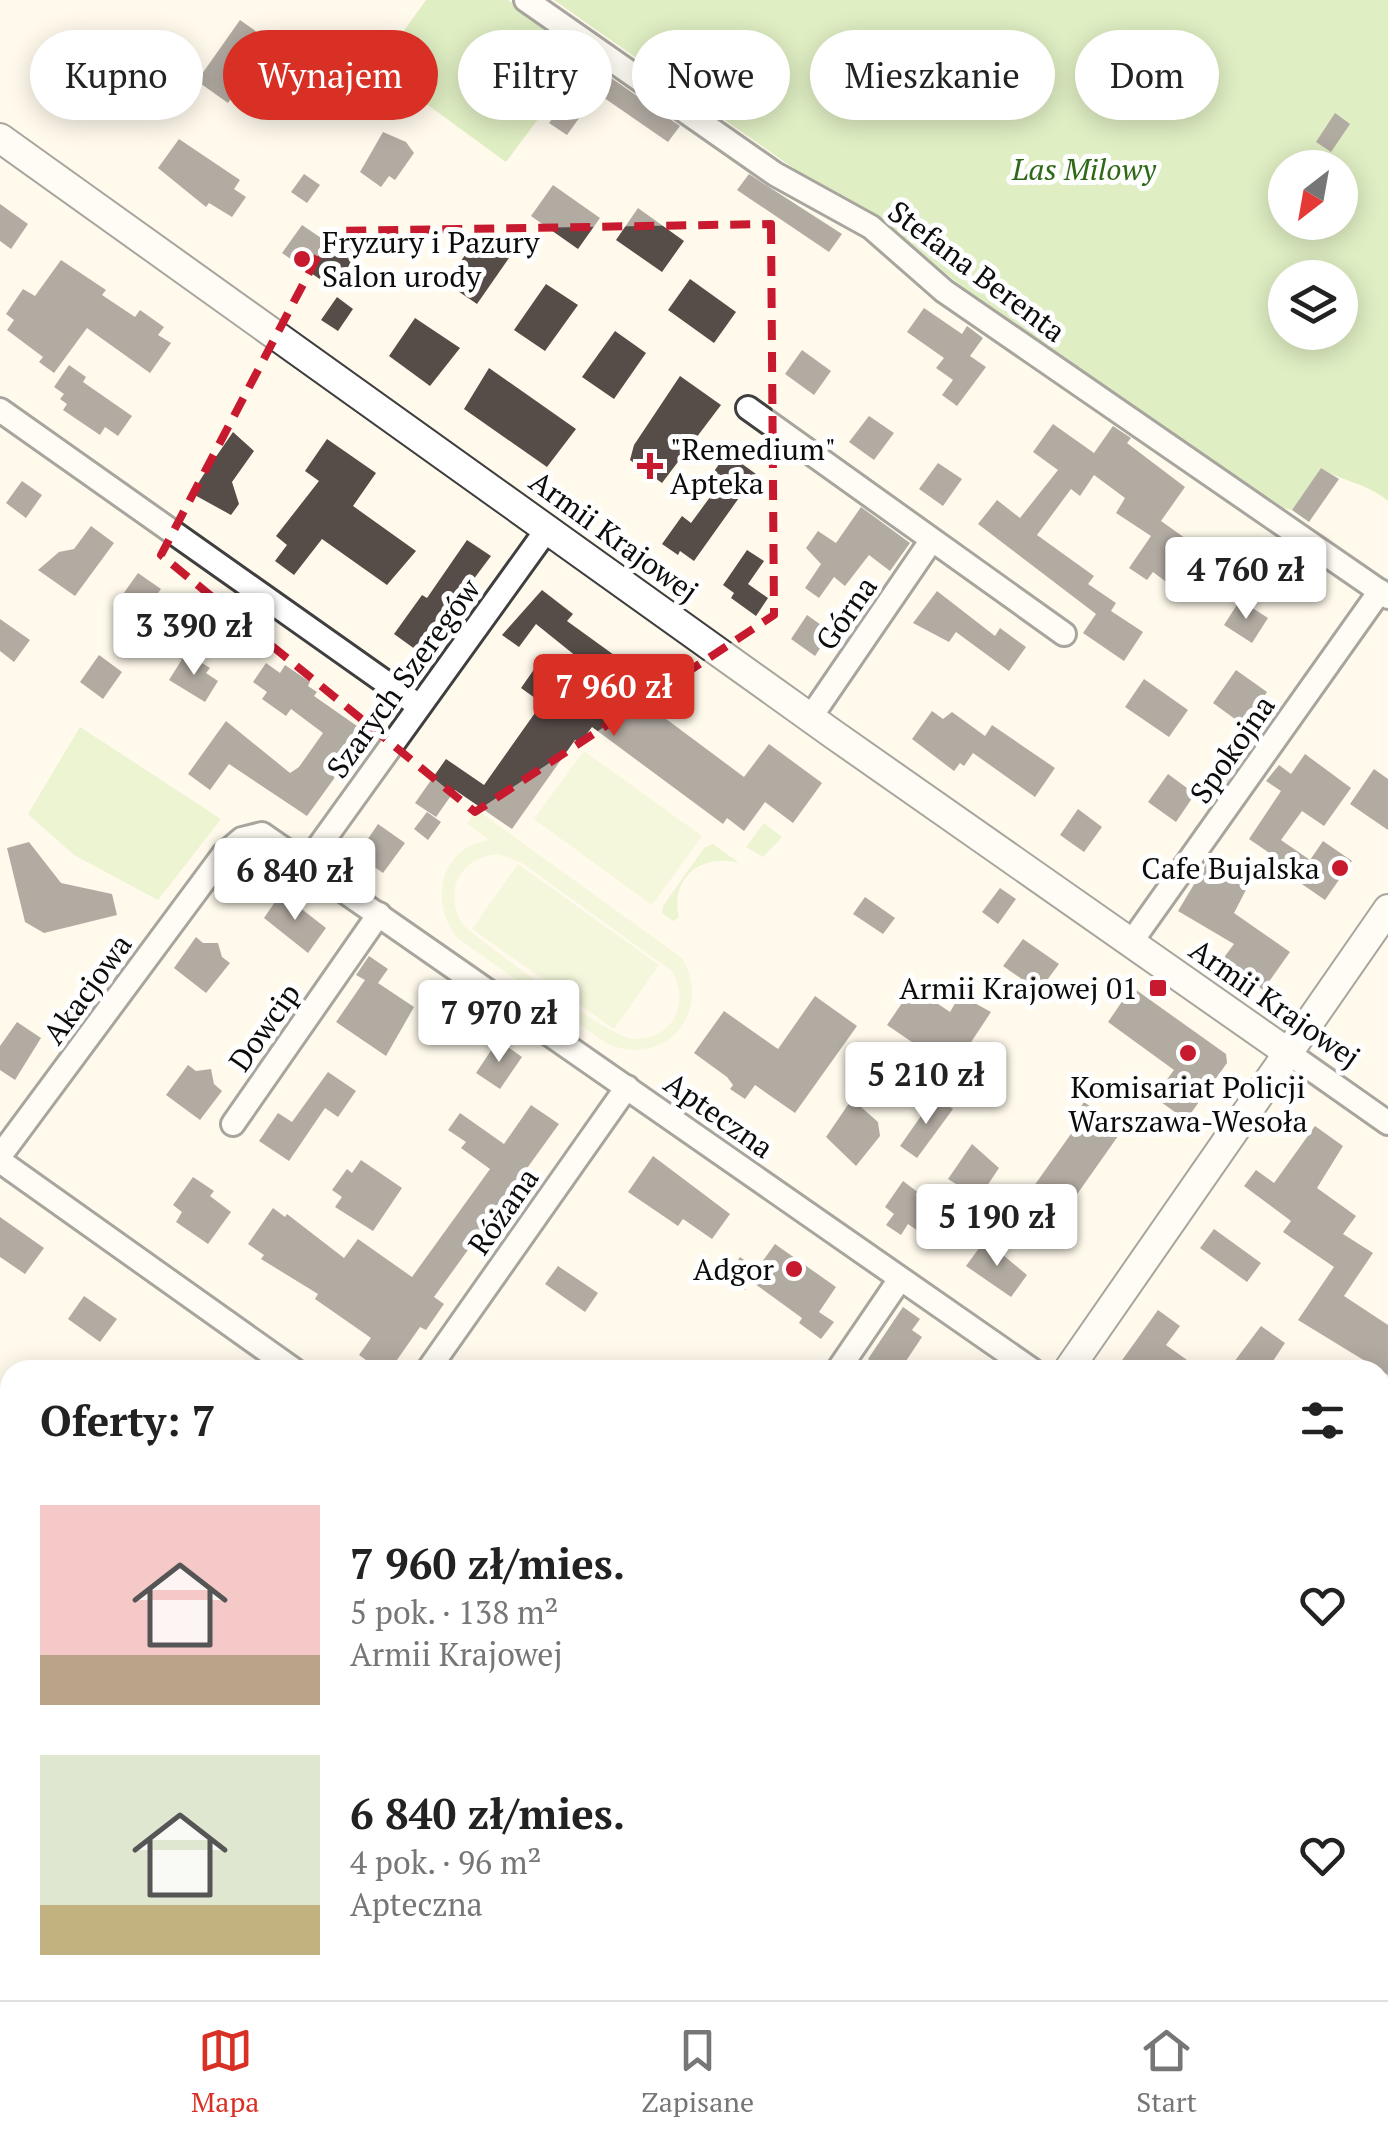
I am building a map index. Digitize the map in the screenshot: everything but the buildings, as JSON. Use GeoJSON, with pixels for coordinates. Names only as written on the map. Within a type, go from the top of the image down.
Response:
{"type":"FeatureCollection","features":[{"type":"Feature","properties":{"kind":"street","name":"Stefana Berenta"},"geometry":{"type":"LineString","coordinates":[[526,0],[774,174],[871,228],[944,290],[1384,594]]}},
{"type":"Feature","properties":{"kind":"street","name":"Armii Krajowej"},"geometry":{"type":"LineString","coordinates":[[0,138],[810,718],[1388,1123]]}},
{"type":"Feature","properties":{"kind":"street"},"geometry":{"type":"LineString","coordinates":[[748,408],[1064,634]]}},
{"type":"Feature","properties":{"kind":"street"},"geometry":{"type":"LineString","coordinates":[[0,410],[419,706]]}},
{"type":"Feature","properties":{"kind":"street","name":"Szarych Szeregów"},"geometry":{"type":"LineString","coordinates":[[307,863],[548,528]]}},
{"type":"Feature","properties":{"kind":"street","name":"Górna"},"geometry":{"type":"LineString","coordinates":[[810,718],[932,542]]}},
{"type":"Feature","properties":{"kind":"street","name":"Spokojna"},"geometry":{"type":"LineString","coordinates":[[1132,941],[1384,594]]}},
{"type":"Feature","properties":{"kind":"street","name":"Akacjowa"},"geometry":{"type":"LineString","coordinates":[[0,1159],[223,855],[250,836],[274,839]]}},
{"type":"Feature","properties":{"kind":"street","name":"Apteczna"},"geometry":{"type":"LineString","coordinates":[[274,839],[1017,1360]]}},
{"type":"Feature","properties":{"kind":"street"},"geometry":{"type":"LineString","coordinates":[[1075,1360],[1388,909]]}},
{"type":"Feature","properties":{"kind":"street","name":"Dowcip"},"geometry":{"type":"LineString","coordinates":[[233,1124],[379,914]]}},
{"type":"Feature","properties":{"kind":"street","name":"Różana"},"geometry":{"type":"LineString","coordinates":[[435,1360],[627,1087]]}},
{"type":"Feature","properties":{"kind":"street"},"geometry":{"type":"LineString","coordinates":[[0,1159],[280,1360]]}},
{"type":"Feature","properties":{"kind":"street"},"geometry":{"type":"LineString","coordinates":[[845,1360],[900,1279]]}},
{"type":"Feature","properties":{"kind":"highlighted area"},"geometry":{"type":"Polygon","coordinates":[[[771,224],[774,615],[475,812],[161,555],[331,231],[771,224]]]}},
{"type":"Feature","properties":{"kind":"green space"},"geometry":{"type":"Polygon","coordinates":[[[426,0],[508,0],[551,30],[458,30],[458,120],[537,120],[506,162],[438,112],[438,30],[404,30],[426,0]]]}},
{"type":"Feature","properties":{"kind":"green space","name":"Las Milowy"},"geometry":{"type":"Polygon","coordinates":[[[554,0],[1388,0],[1388,501],[1321,468],[1292,510],[1266,504],[1063,366],[884,225],[725,120],[790,120],[790,30],[632,30],[632,55],[612,41],[612,30],[597,30],[554,0]]]}},
{"type":"Feature","properties":{"kind":"green space"},"geometry":{"type":"Polygon","coordinates":[[[80,727],[221,819],[158,900],[74,855],[28,814],[80,727]]]}},
{"type":"Feature","properties":{"kind":"green space"},"geometry":{"type":"Polygon","coordinates":[[[584,751],[702,836],[652,905],[534,819],[584,751]]]}},
{"type":"Feature","properties":{"kind":"green space"},"geometry":{"type":"Polygon","coordinates":[[[477,810],[682,958],[692,998],[678,1031],[647,1049],[606,1043],[456,937],[443,908],[444,878],[459,854],[489,840],[467,823],[477,810]],[[499,854],[465,869],[458,878],[454,900],[463,925],[546,988],[616,1033],[640,1039],[667,1028],[679,1004],[673,972],[522,863],[499,854]]]}},
{"type":"Feature","properties":{"kind":"green space"},"geometry":{"type":"Polygon","coordinates":[[[764,823],[782,837],[763,857],[746,847],[764,823]]]}},
{"type":"Feature","properties":{"kind":"green space"},"geometry":{"type":"Polygon","coordinates":[[[713,844],[739,863],[712,862],[691,871],[679,890],[679,917],[673,921],[662,913],[663,906],[704,848],[713,844]]]}},
{"type":"Feature","properties":{"kind":"green space"},"geometry":{"type":"Polygon","coordinates":[[[518,864],[659,965],[614,1029],[472,929],[518,864]]]}},
{"type":"Feature","properties":{"kind":"place","name":"Fryzury i Pazury Salon urody"},"geometry":{"type":"Point","coordinates":[302,259]}},
{"type":"Feature","properties":{"kind":"place","name":"\"Remedium\" Apteka"},"geometry":{"type":"Point","coordinates":[650,466]}},
{"type":"Feature","properties":{"kind":"place","name":"Cafe Bujalska"},"geometry":{"type":"Point","coordinates":[1340,868]}},
{"type":"Feature","properties":{"kind":"place","name":"Armii Krajowej 01"},"geometry":{"type":"Point","coordinates":[1158,988]}},
{"type":"Feature","properties":{"kind":"place","name":"Komisariat Policji Warszawa-Wesoła"},"geometry":{"type":"Point","coordinates":[1188,1053]}},
{"type":"Feature","properties":{"kind":"place","name":"Adgor"},"geometry":{"type":"Point","coordinates":[794,1269]}}]}
